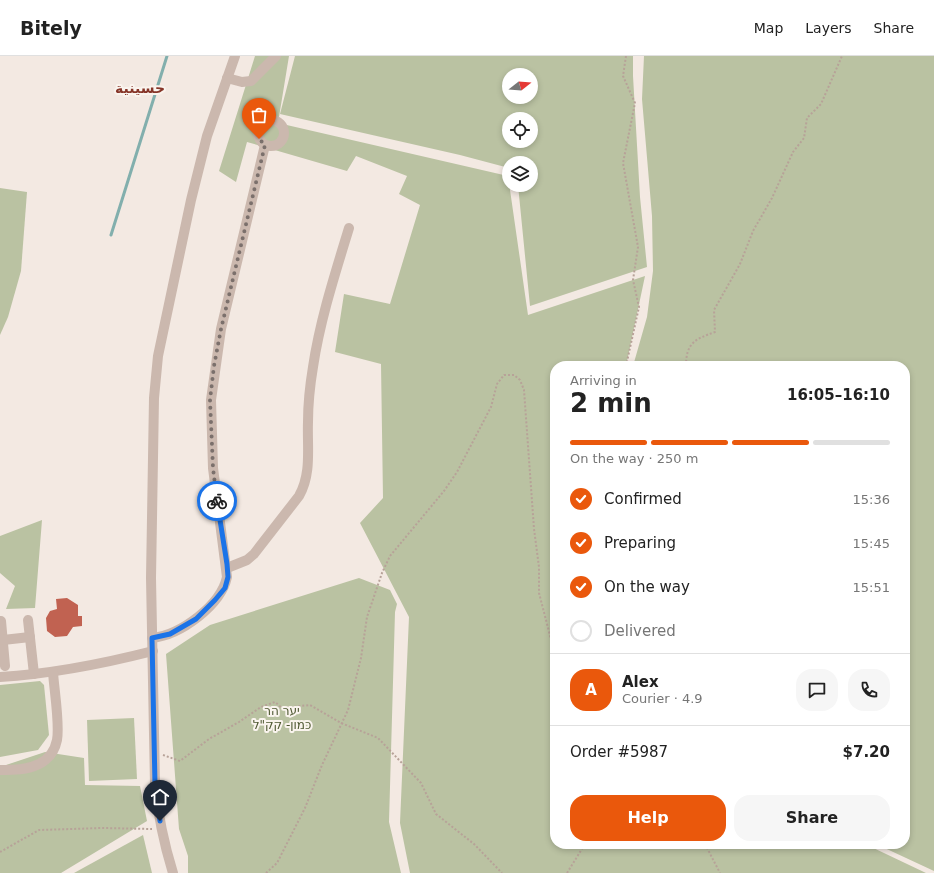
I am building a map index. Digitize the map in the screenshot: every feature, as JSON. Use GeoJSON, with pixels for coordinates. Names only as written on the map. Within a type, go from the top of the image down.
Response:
{"type":"FeatureCollection","features":[{"type":"Feature","properties":{"kind":"street"},"geometry":{"type":"LineString","coordinates":[[173,873],[161,829],[155,785],[151,578],[154,398],[158,356],[190,200],[207,136],[235,56]]}},
{"type":"Feature","properties":{"kind":"street"},"geometry":{"type":"LineString","coordinates":[[227,78],[242,82],[251,81],[276,56]]}},
{"type":"Feature","properties":{"kind":"street"},"geometry":{"type":"LineString","coordinates":[[152,638],[170,634],[196,619],[225,588],[228,577],[213,468],[210,400],[221,329],[265,145]]}},
{"type":"Feature","properties":{"kind":"street"},"geometry":{"type":"LineString","coordinates":[[227,568],[247,560],[254,554],[304,487],[308,470],[308,422],[313,366],[328,303],[349,228]]}},
{"type":"Feature","properties":{"kind":"street"},"geometry":{"type":"LineString","coordinates":[[28,620],[34,674]]}},
{"type":"Feature","properties":{"kind":"street"},"geometry":{"type":"LineString","coordinates":[[1,621],[5,666]]}},
{"type":"Feature","properties":{"kind":"street"},"geometry":{"type":"LineString","coordinates":[[3,640],[30,637]]}},
{"type":"Feature","properties":{"kind":"street"},"geometry":{"type":"LineString","coordinates":[[0,676],[53,672],[97,665],[153,651]]}},
{"type":"Feature","properties":{"kind":"street"},"geometry":{"type":"LineString","coordinates":[[0,770],[18,769],[41,763],[49,758],[54,749],[58,739],[58,727],[53,672]]}},
{"type":"Feature","properties":{"kind":"path"},"geometry":{"type":"LineString","coordinates":[[626,56],[623,76],[635,103],[623,163],[638,247],[632,280],[639,306],[627,361]]}},
{"type":"Feature","properties":{"kind":"path"},"geometry":{"type":"LineString","coordinates":[[686,361],[686,353],[696,339],[715,332],[714,310],[740,264],[753,231],[772,198],[793,152],[804,138],[807,118],[821,104],[842,56]]}},
{"type":"Feature","properties":{"kind":"path"},"geometry":{"type":"LineString","coordinates":[[266,873],[277,863],[305,808],[322,765],[348,710],[361,658],[367,617],[390,556],[444,491],[457,472],[491,407],[497,384],[504,376],[514,375],[520,380],[524,390],[534,529],[539,567],[539,593],[550,636]]}},
{"type":"Feature","properties":{"kind":"path"},"geometry":{"type":"LineString","coordinates":[[155,752],[180,761],[209,739],[239,722],[261,707],[275,702],[282,708],[310,705],[341,723],[378,738],[421,783],[436,814],[474,844],[502,873]]}},
{"type":"Feature","properties":{"kind":"path"},"geometry":{"type":"LineString","coordinates":[[0,852],[39,830],[102,828],[161,829]]}},
{"type":"Feature","properties":{"kind":"path"},"geometry":{"type":"LineString","coordinates":[[567,873],[582,849]]}},
{"type":"Feature","properties":{"kind":"path"},"geometry":{"type":"LineString","coordinates":[[708,849],[720,873]]}},
{"type":"Feature","properties":{"kind":"green space"},"geometry":{"type":"Polygon","coordinates":[[[255,56],[289,56],[278,123],[502,175],[502,192],[510,192],[528,315],[645,276],[627,361],[550,361],[550,849],[876,849],[926,873],[410,873],[400,823],[409,617],[360,523],[383,498],[381,364],[335,352],[344,294],[390,304],[420,205],[399,194],[407,176],[356,156],[347,171],[247,142],[236,182],[219,171],[255,56]]]}},
{"type":"Feature","properties":{"kind":"green space"},"geometry":{"type":"Polygon","coordinates":[[[295,56],[633,56],[640,197],[647,267],[530,306],[519,192],[538,192],[538,156],[502,156],[502,166],[460,155],[280,114],[295,56]]]}},
{"type":"Feature","properties":{"kind":"green space"},"geometry":{"type":"Polygon","coordinates":[[[644,56],[934,56],[934,871],[887,849],[910,849],[910,361],[634,361],[647,317],[653,271],[652,216],[642,99],[644,56]]]}},
{"type":"Feature","properties":{"kind":"green space"},"geometry":{"type":"Polygon","coordinates":[[[0,188],[27,192],[21,271],[8,317],[0,335],[0,188]]]}},
{"type":"Feature","properties":{"kind":"green space"},"geometry":{"type":"Polygon","coordinates":[[[42,520],[35,608],[6,609],[15,586],[0,573],[0,536],[42,520]]]}},
{"type":"Feature","properties":{"kind":"green space","name":"יער הר כמון- קק\"ל"},"geometry":{"type":"Polygon","coordinates":[[[359,578],[390,590],[397,604],[395,612],[389,822],[401,873],[188,873],[188,856],[179,829],[166,654],[210,625],[359,578]]]}},
{"type":"Feature","properties":{"kind":"green space"},"geometry":{"type":"Polygon","coordinates":[[[40,681],[44,685],[49,735],[38,750],[0,757],[0,685],[40,681]]]}},
{"type":"Feature","properties":{"kind":"green space"},"geometry":{"type":"Polygon","coordinates":[[[134,718],[137,779],[89,781],[87,720],[134,718]]]}},
{"type":"Feature","properties":{"kind":"green space"},"geometry":{"type":"Polygon","coordinates":[[[45,752],[84,758],[85,785],[140,786],[147,821],[61,873],[0,873],[0,767],[45,752]]]}},
{"type":"Feature","properties":{"kind":"green space"},"geometry":{"type":"Polygon","coordinates":[[[143,835],[152,873],[74,873],[143,835]]]}},
{"type":"Feature","properties":{"kind":"building"},"geometry":{"type":"Polygon","coordinates":[[[67,598],[78,605],[78,616],[82,616],[82,626],[73,627],[67,636],[55,637],[47,631],[46,618],[50,611],[57,609],[56,599],[67,598]]]}},
{"type":"Feature","properties":{"kind":"waterway"},"geometry":{"type":"LineString","coordinates":[[111,235],[167,56]]}},
{"type":"Feature","properties":{"kind":"way so far"},"geometry":{"type":"LineString","coordinates":[[217,501],[213,468],[210,400],[214,366],[221,329],[265,145],[259,139]]}},
{"type":"Feature","properties":{"kind":"district","name":"حسينية"},"geometry":{"type":"Point","coordinates":[140,88]}},
{"type":"Feature","properties":{"kind":"route"},"geometry":{"type":"LineString","coordinates":[[160,821],[155,785],[152,638],[170,634],[196,619],[225,588],[228,577],[227,564],[217,501]]}}]}
